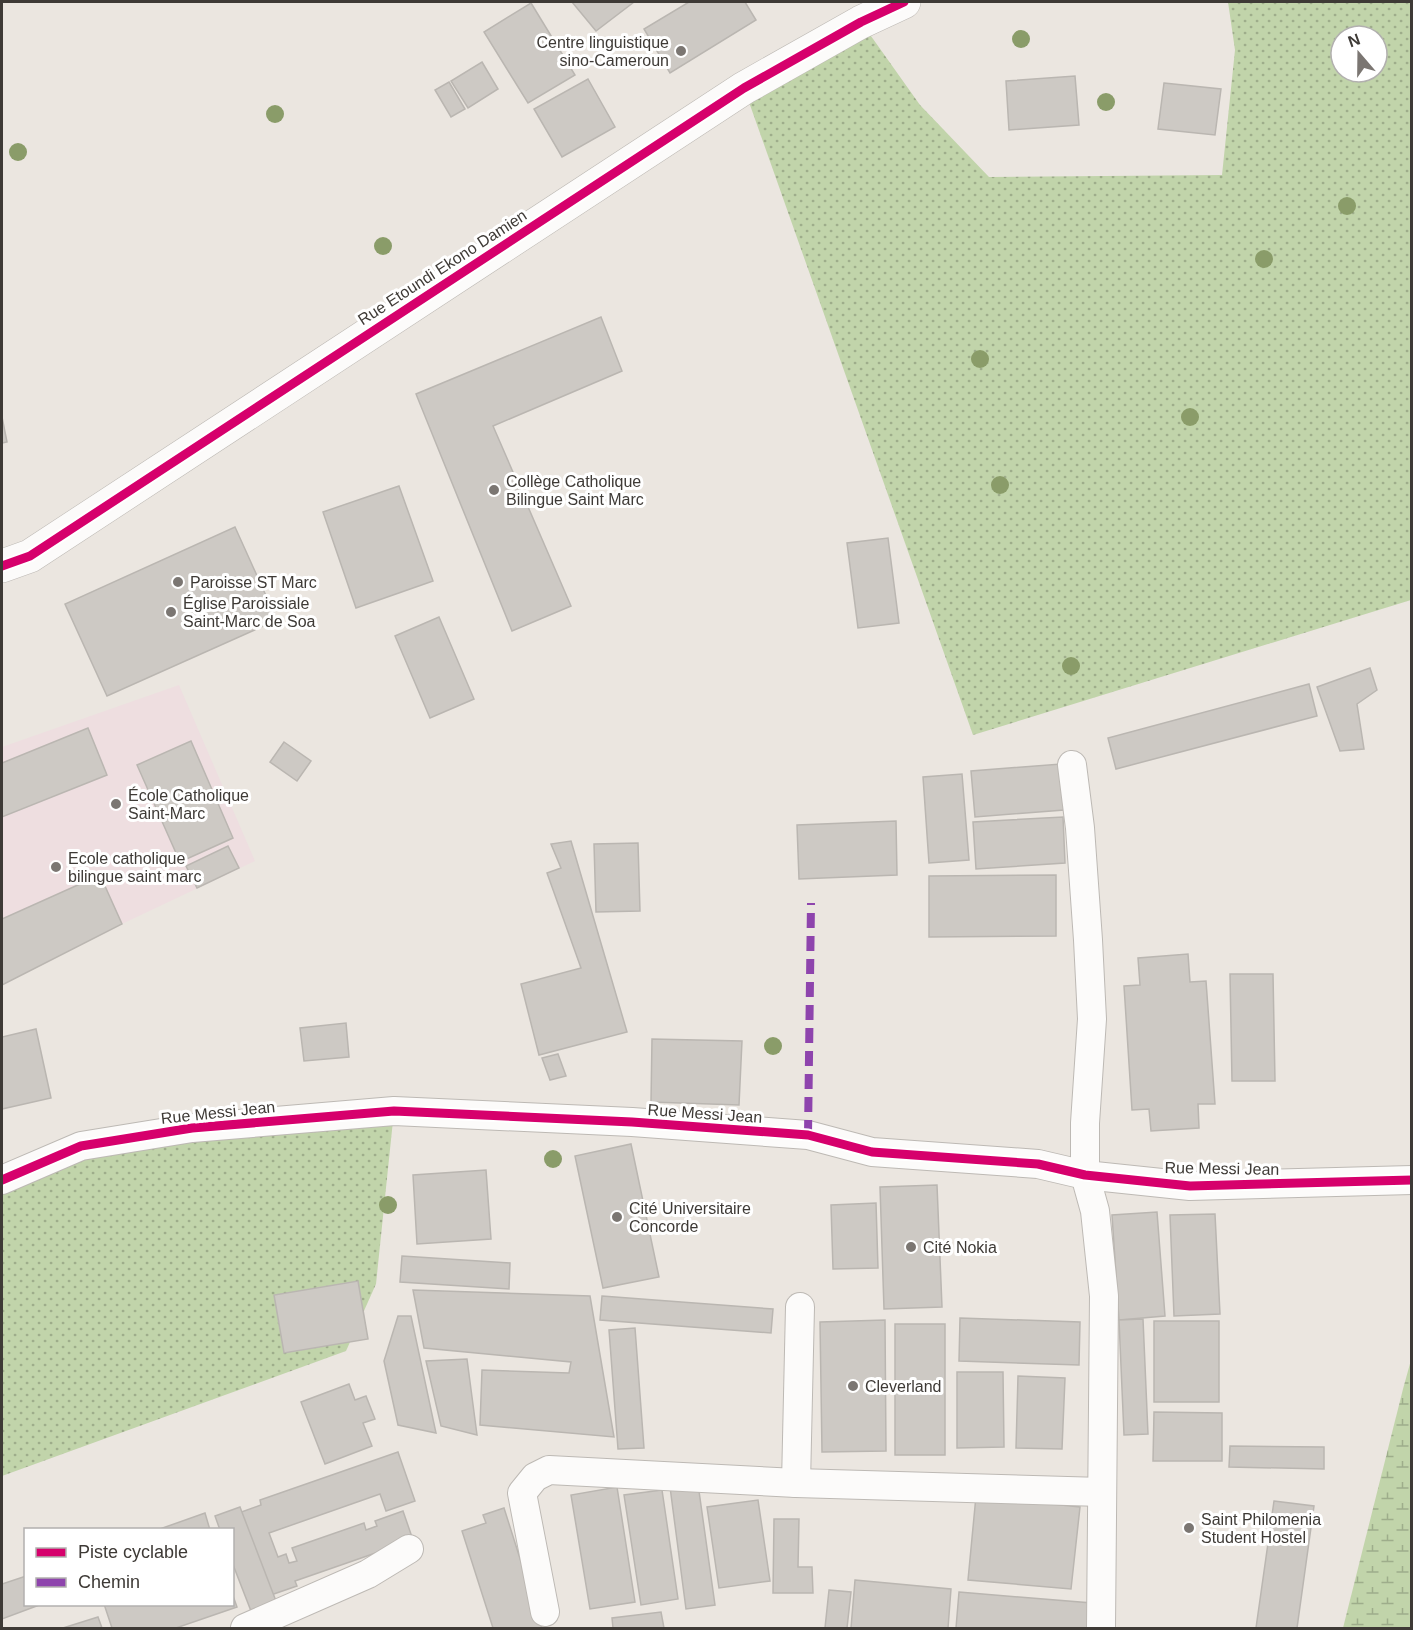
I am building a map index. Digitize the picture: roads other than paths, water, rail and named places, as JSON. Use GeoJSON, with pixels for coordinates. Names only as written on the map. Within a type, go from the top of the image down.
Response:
{"type":"FeatureCollection","features":[{"type":"Feature","properties":{"kind":"street","name":"Rue Etoundi Ekono Damien"},"geometry":{"type":"LineString","coordinates":[[2,566],[30,556],[744,88],[861,22],[904,2]]}},
{"type":"Feature","properties":{"kind":"street"},"geometry":{"type":"LineString","coordinates":[[1072,765],[1080,828],[1092,1019],[1085,1123],[1085,1174],[1095,1211],[1104,1296],[1101,1629]]}},
{"type":"Feature","properties":{"kind":"street","name":"Rue Messi Jean"},"geometry":{"type":"LineString","coordinates":[[2,1180],[81,1146],[192,1128],[394,1110],[808,1135],[872,1152],[1038,1164],[1085,1174],[1190,1186],[1412,1180]]}},
{"type":"Feature","properties":{"kind":"street"},"geometry":{"type":"LineString","coordinates":[[796,1483],[800,1307]]}},
{"type":"Feature","properties":{"kind":"street"},"geometry":{"type":"LineString","coordinates":[[545,1612],[522,1493],[535,1477],[549,1470],[796,1483],[1102,1492]]}},
{"type":"Feature","properties":{"kind":"street"},"geometry":{"type":"LineString","coordinates":[[245,1629],[368,1574],[409,1549]]}},
{"type":"Feature","properties":{"kind":"place","name":"Centre linguistique sino-Cameroun"},"geometry":{"type":"Point","coordinates":[681,51]}},
{"type":"Feature","properties":{"kind":"place","name":"Collège Catholique Bilingue Saint Marc"},"geometry":{"type":"Point","coordinates":[494,490]}},
{"type":"Feature","properties":{"kind":"place","name":"Paroisse ST Marc"},"geometry":{"type":"Point","coordinates":[178,582]}},
{"type":"Feature","properties":{"kind":"place","name":"Église Paroissiale Saint-Marc de Soa"},"geometry":{"type":"Point","coordinates":[171,612]}},
{"type":"Feature","properties":{"kind":"place","name":"École Catholique Saint-Marc"},"geometry":{"type":"Point","coordinates":[116,804]}},
{"type":"Feature","properties":{"kind":"place","name":"Ecole catholique bilingue saint marc"},"geometry":{"type":"Point","coordinates":[56,867]}},
{"type":"Feature","properties":{"kind":"place","name":"Cité Universitaire Concorde"},"geometry":{"type":"Point","coordinates":[617,1217]}},
{"type":"Feature","properties":{"kind":"place","name":"Cité Nokia"},"geometry":{"type":"Point","coordinates":[911,1247]}},
{"type":"Feature","properties":{"kind":"place","name":"Cleverland"},"geometry":{"type":"Point","coordinates":[853,1386]}},
{"type":"Feature","properties":{"kind":"place","name":"Saint Philomenia Student Hostel"},"geometry":{"type":"Point","coordinates":[1189,1528]}}]}
